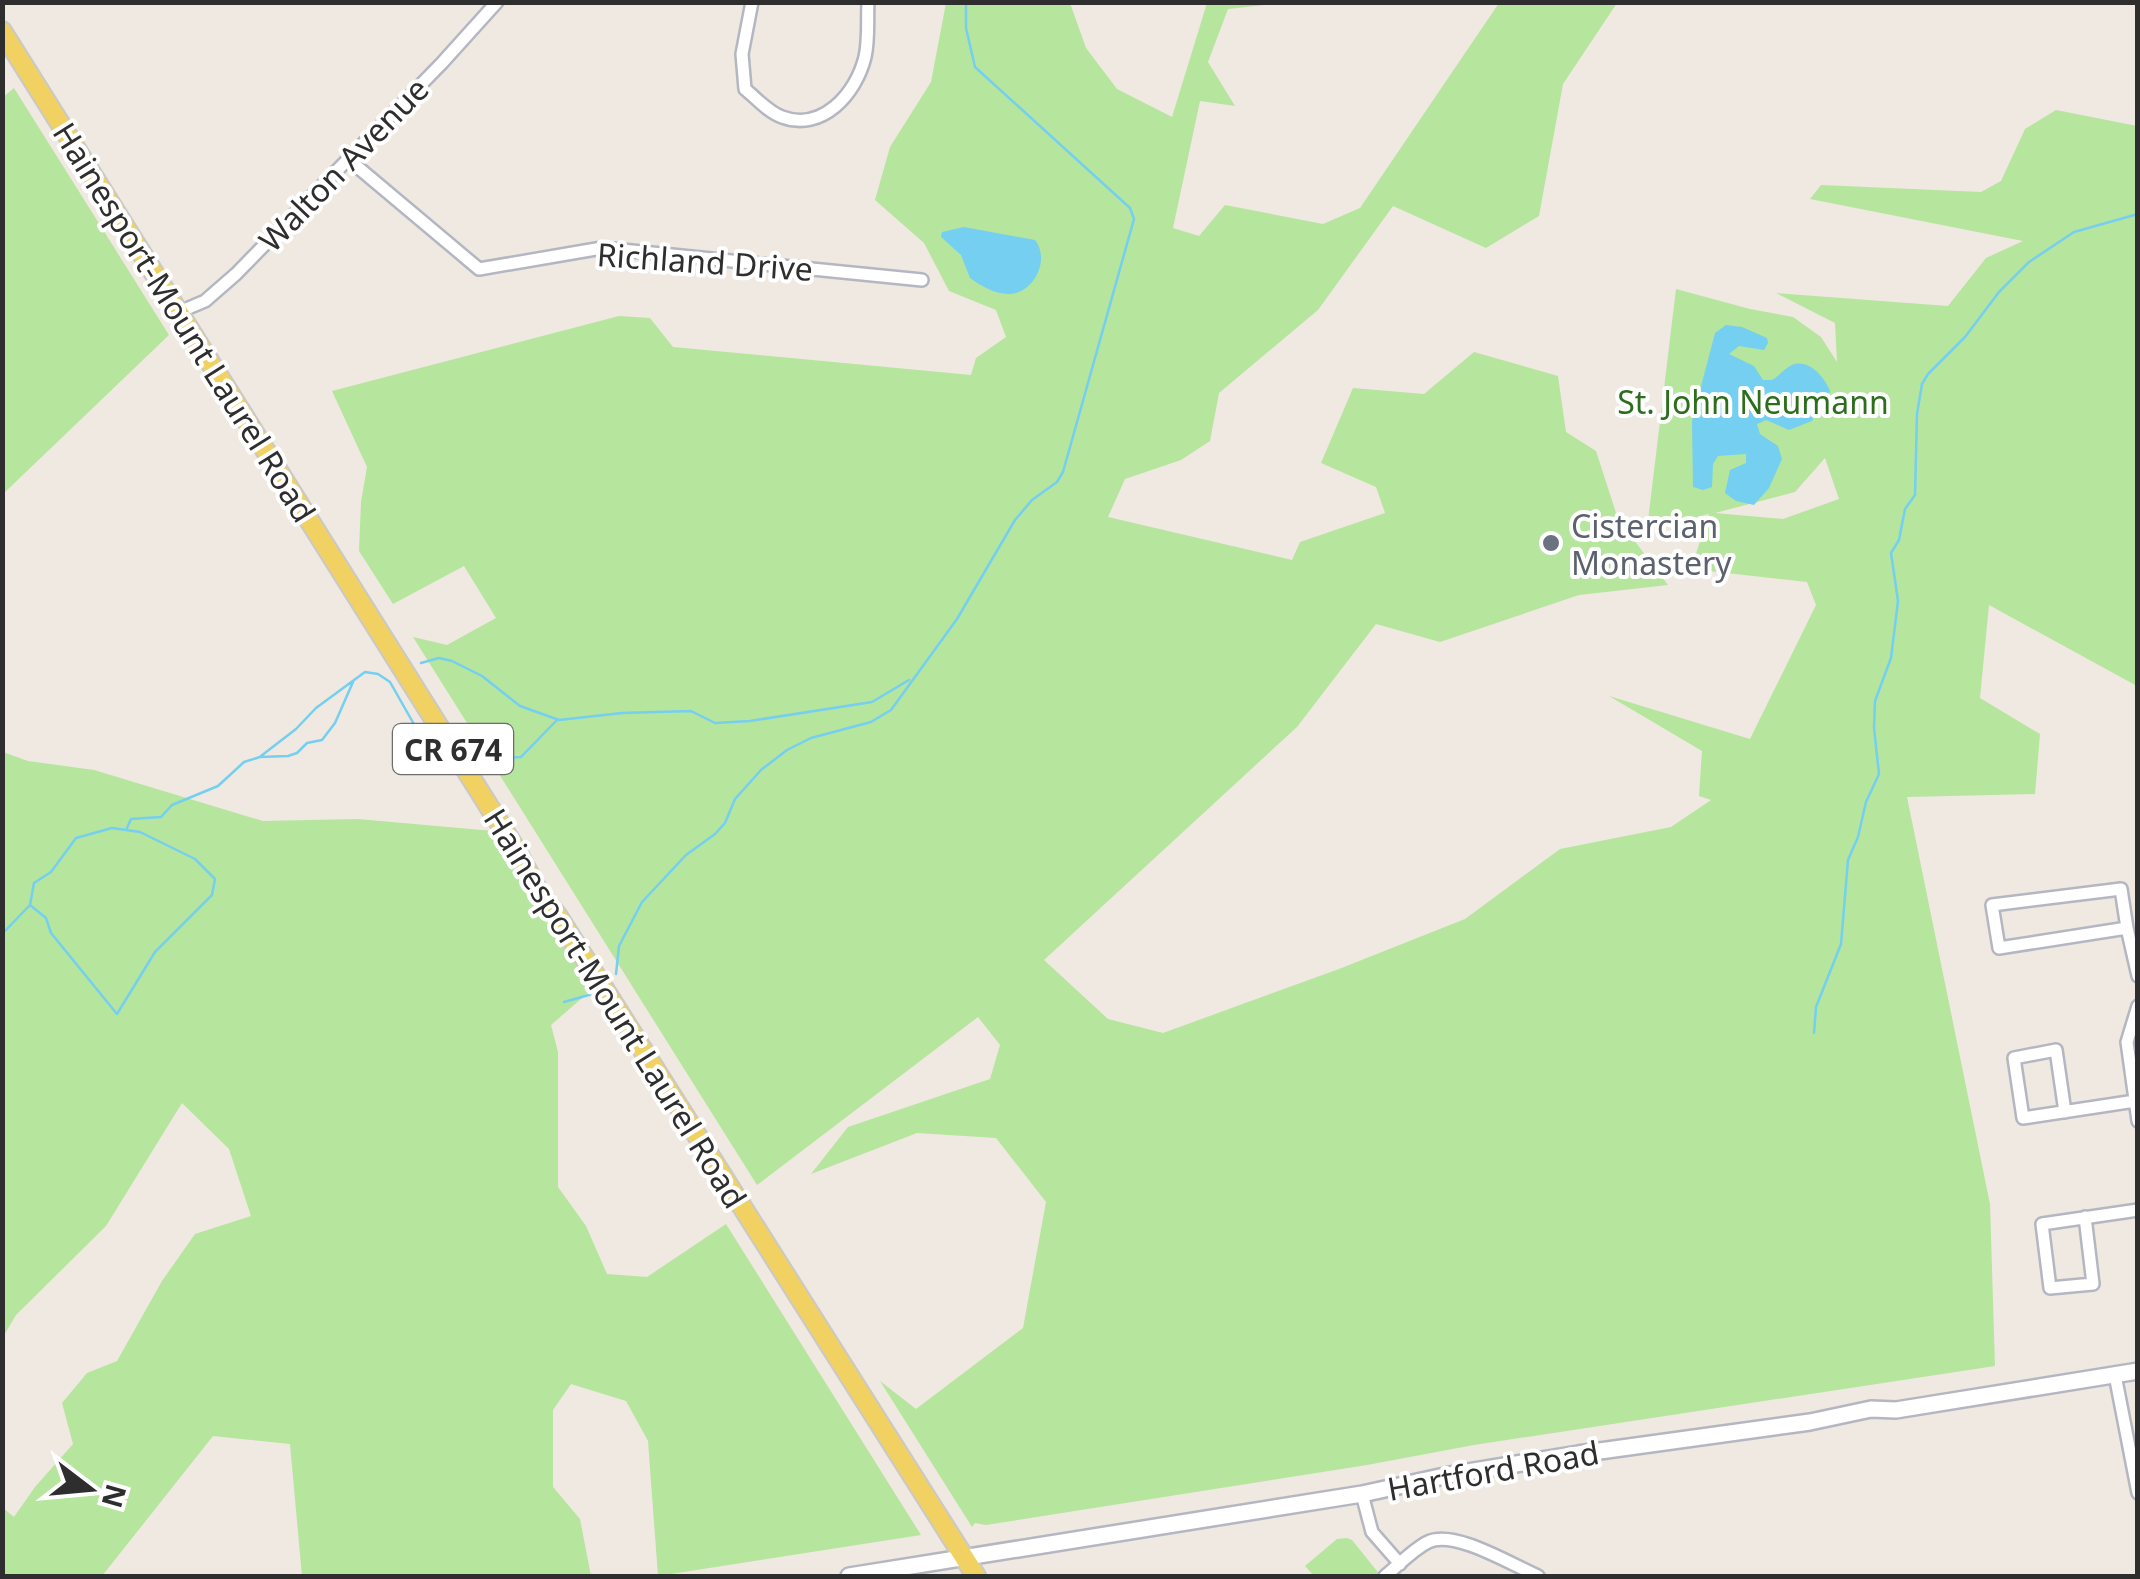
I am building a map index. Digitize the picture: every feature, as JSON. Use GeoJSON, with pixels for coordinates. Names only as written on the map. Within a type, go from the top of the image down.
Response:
{"type":"FeatureCollection","features":[{"type":"Feature","properties":{"kind":"main road","name":"Hainesport-Mount Laurel Road"},"geometry":{"type":"LineString","coordinates":[[2,30],[508,836],[540,894],[557,915],[976,1576]]}},
{"type":"Feature","properties":{"kind":"street","name":"Walton Avenue"},"geometry":{"type":"LineString","coordinates":[[179,312],[212,297],[497,2]]}},
{"type":"Feature","properties":{"kind":"street"},"geometry":{"type":"LineString","coordinates":[[752,2],[742,54],[745,89],[780,116],[805,122],[822,117],[846,98],[865,58],[868,2]]}},
{"type":"Feature","properties":{"kind":"street","name":"Richland Drive"},"geometry":{"type":"LineString","coordinates":[[348,159],[480,269],[602,248],[922,280]]}},
{"type":"Feature","properties":{"kind":"street"},"geometry":{"type":"LineString","coordinates":[[2126,928],[1999,948],[1992,905],[2121,888],[2138,976]]}},
{"type":"Feature","properties":{"kind":"street"},"geometry":{"type":"LineString","coordinates":[[2138,1006],[2127,1042],[2138,1121]]}},
{"type":"Feature","properties":{"kind":"street"},"geometry":{"type":"LineString","coordinates":[[2065,1112],[2056,1050],[2014,1058],[2023,1118],[2065,1112],[2135,1101]]}},
{"type":"Feature","properties":{"kind":"street"},"geometry":{"type":"LineString","coordinates":[[2085,1217],[2093,1284],[2050,1288],[2042,1224],[2085,1217],[2138,1210]]}},
{"type":"Feature","properties":{"kind":"street","name":"Hartford Road"},"geometry":{"type":"LineString","coordinates":[[849,1576],[1362,1494],[1578,1454],[1810,1422],[1871,1409],[1896,1410],[2138,1371]]}},
{"type":"Feature","properties":{"kind":"street"},"geometry":{"type":"LineString","coordinates":[[2115,1374],[2138,1493]]}},
{"type":"Feature","properties":{"kind":"street"},"geometry":{"type":"LineString","coordinates":[[1362,1494],[1372,1532],[1400,1564]]}},
{"type":"Feature","properties":{"kind":"street"},"geometry":{"type":"LineString","coordinates":[[1384,1576],[1426,1543],[1447,1540],[1538,1576]]}},
{"type":"Feature","properties":{"kind":"green space","name":"St. John Neumann"},"geometry":{"type":"Polygon","coordinates":[[[946,3],[1070,3],[1086,48],[1117,89],[1172,117],[1207,3],[1284,3],[1228,9],[1208,62],[1235,106],[1200,101],[1173,228],[1199,236],[1225,205],[1323,224],[1360,208],[1499,3],[1617,3],[1563,84],[1539,216],[1486,248],[1393,206],[1318,310],[1219,393],[1210,441],[1181,460],[1125,479],[1108,517],[1292,560],[1300,542],[1385,513],[1376,487],[1321,463],[1353,388],[1424,394],[1474,352],[1558,376],[1566,432],[1596,451],[1618,519],[1668,585],[1579,595],[1440,642],[1376,624],[1297,727],[1044,960],[1108,1019],[1163,1033],[1465,919],[1560,849],[1671,827],[1711,800],[1699,796],[1702,751],[1609,696],[1750,739],[1816,605],[1807,582],[1691,569],[1709,514],[1647,529],[1676,289],[1793,317],[1821,337],[1837,362],[1835,323],[1776,293],[1948,306],[1986,258],[2023,241],[1810,199],[1821,185],[1981,192],[2001,181],[2025,129],[2056,110],[2137,126],[2137,686],[1989,605],[1980,698],[2040,734],[2035,794],[1907,797],[1990,1204],[1995,1366],[1474,1445],[986,1525],[975,1523],[972,1527],[880,1381],[916,1409],[1023,1328],[1046,1202],[996,1138],[917,1133],[811,1174],[848,1127],[990,1079],[1000,1045],[978,1017],[757,1185],[413,637],[447,645],[496,618],[464,566],[393,604],[359,551],[367,467],[332,391],[619,316],[650,318],[673,347],[971,375],[976,358],[1006,337],[996,310],[949,291],[924,243],[875,200],[890,147],[931,82],[946,3]],[[1825,458],[1795,492],[1715,513],[1783,519],[1839,499],[1825,458]]]}},
{"type":"Feature","properties":{"kind":"green space"},"geometry":{"type":"Polygon","coordinates":[[[14,88],[169,335],[3,494],[2,98],[14,88]]]}},
{"type":"Feature","properties":{"kind":"green space"},"geometry":{"type":"Polygon","coordinates":[[[3,752],[28,761],[94,770],[263,821],[358,819],[493,831],[597,985],[551,1025],[558,1052],[558,1187],[586,1226],[607,1274],[647,1277],[726,1224],[921,1535],[658,1576],[648,1441],[626,1401],[571,1384],[553,1410],[553,1487],[580,1519],[591,1576],[302,1576],[290,1444],[213,1436],[102,1576],[3,1576],[3,1508],[14,1517],[73,1444],[62,1403],[87,1373],[117,1361],[162,1281],[195,1234],[251,1216],[229,1149],[182,1103],[106,1226],[16,1315],[3,1337],[3,752]]]}},
{"type":"Feature","properties":{"kind":"green space"},"geometry":{"type":"Polygon","coordinates":[[[1347,1538],[1381,1576],[1314,1576],[1305,1566],[1337,1539],[1347,1538]]]}},
{"type":"Feature","properties":{"kind":"water"},"geometry":{"type":"Polygon","coordinates":[[[964,227],[1035,240],[1041,263],[1030,285],[1004,294],[970,278],[961,255],[941,237],[942,232],[964,227]]]}},
{"type":"Feature","properties":{"kind":"water"},"geometry":{"type":"Polygon","coordinates":[[[1726,325],[1767,338],[1764,350],[1739,346],[1729,354],[1754,366],[1763,380],[1772,380],[1792,365],[1804,364],[1820,375],[1830,391],[1812,421],[1789,430],[1766,420],[1757,424],[1760,434],[1778,446],[1782,459],[1769,488],[1754,505],[1736,501],[1725,493],[1730,470],[1746,463],[1746,454],[1718,456],[1713,464],[1712,487],[1693,487],[1692,421],[1715,333],[1726,325]]]}},
{"type":"Feature","properties":{"kind":"waterway"},"geometry":{"type":"LineString","coordinates":[[616,974],[619,946],[642,902],[686,855],[725,823],[735,799],[761,770],[811,738],[871,722],[891,710],[957,619],[1015,520],[1063,472],[1134,219],[1130,208],[975,67],[966,28],[966,2]]}},
{"type":"Feature","properties":{"kind":"waterway"},"geometry":{"type":"LineString","coordinates":[[1814,1033],[1816,1007],[1841,944],[1848,860],[1879,774],[1875,701],[1891,658],[1898,601],[1891,553],[1899,540],[1905,509],[1915,495],[1917,414],[1922,384],[2029,262],[2074,232],[2138,214]]}},
{"type":"Feature","properties":{"kind":"waterway"},"geometry":{"type":"LineString","coordinates":[[421,663],[439,658],[452,661],[482,676],[520,706],[559,720],[691,711],[715,723],[750,721],[872,702],[909,680]]}},
{"type":"Feature","properties":{"kind":"waterway"},"geometry":{"type":"LineString","coordinates":[[261,756],[365,672],[390,682],[432,756],[445,761]]}},
{"type":"Feature","properties":{"kind":"waterway"},"geometry":{"type":"LineString","coordinates":[[127,828],[131,819],[161,817],[172,805],[218,786],[244,762],[288,756],[307,743],[322,740],[335,723],[353,682]]}},
{"type":"Feature","properties":{"kind":"waterway"},"geometry":{"type":"LineString","coordinates":[[476,751],[505,758],[521,757],[557,720]]}},
{"type":"Feature","properties":{"kind":"waterway"},"geometry":{"type":"LineString","coordinates":[[2,934],[30,905],[34,883],[51,872],[76,838],[112,828],[140,832],[195,859],[215,879],[212,895],[155,952],[117,1014],[51,933],[46,918],[30,905]]}},
{"type":"Feature","properties":{"kind":"waterway"},"geometry":{"type":"LineString","coordinates":[[564,1002],[596,993]]}},
{"type":"Feature","properties":{"kind":"place","name":"Cistercian Monastery"},"geometry":{"type":"Point","coordinates":[1551,543]}}]}
